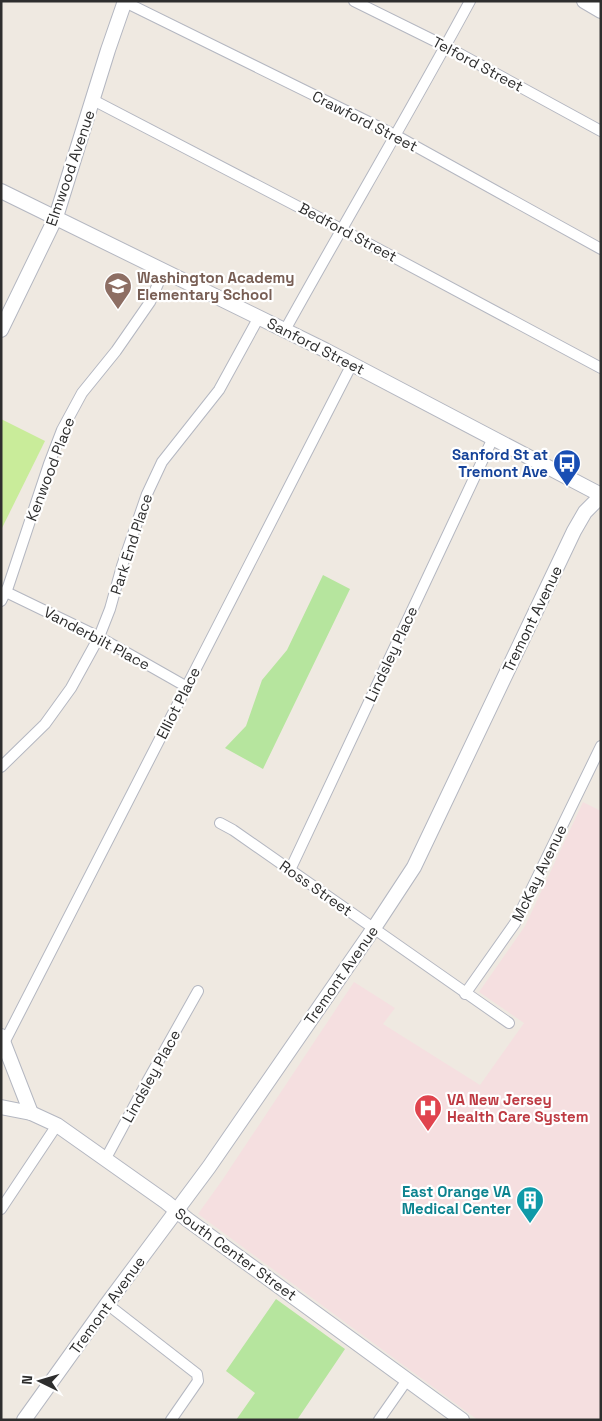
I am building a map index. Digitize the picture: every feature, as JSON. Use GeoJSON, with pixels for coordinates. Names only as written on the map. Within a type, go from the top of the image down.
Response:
{"type":"FeatureCollection","features":[{"type":"Feature","properties":{"kind":"street","name":"Telford Street"},"geometry":{"type":"LineString","coordinates":[[354,1],[446,46],[601,131]]}},
{"type":"Feature","properties":{"kind":"street"},"geometry":{"type":"LineString","coordinates":[[285,330],[342,228],[397,136],[470,1]]}},
{"type":"Feature","properties":{"kind":"street"},"geometry":{"type":"LineString","coordinates":[[584,1],[601,11]]}},
{"type":"Feature","properties":{"kind":"street","name":"Elmwood Avenue"},"geometry":{"type":"LineString","coordinates":[[1,330],[56,216],[125,2]]}},
{"type":"Feature","properties":{"kind":"street","name":"Crawford Street"},"geometry":{"type":"LineString","coordinates":[[125,2],[397,136],[601,249]]}},
{"type":"Feature","properties":{"kind":"street","name":"Bedford Street"},"geometry":{"type":"LineString","coordinates":[[93,100],[342,228],[601,368]]}},
{"type":"Feature","properties":{"kind":"street","name":"Sanford Street"},"geometry":{"type":"LineString","coordinates":[[1,191],[56,216],[285,330],[601,495]]}},
{"type":"Feature","properties":{"kind":"street","name":"Kenwood Place"},"geometry":{"type":"LineString","coordinates":[[4,597],[62,430],[82,393],[116,351],[150,302],[164,270]]}},
{"type":"Feature","properties":{"kind":"street","name":"Park End Place"},"geometry":{"type":"LineString","coordinates":[[1,767],[45,724],[71,688],[99,637],[110,610],[122,566],[147,494],[162,462],[219,390],[259,317]]}},
{"type":"Feature","properties":{"kind":"street","name":"Elliot Place"},"geometry":{"type":"LineString","coordinates":[[3,1039],[352,364]]}},
{"type":"Feature","properties":{"kind":"street","name":"Lindsley Place"},"geometry":{"type":"LineString","coordinates":[[290,870],[493,438]]}},
{"type":"Feature","properties":{"kind":"street","name":"Tremont Avenue"},"geometry":{"type":"LineString","coordinates":[[24,1420],[176,1211],[374,928],[414,867],[574,532],[585,512],[601,495]]}},
{"type":"Feature","properties":{"kind":"street","name":"Vanderbilt Place"},"geometry":{"type":"LineString","coordinates":[[4,597],[99,637],[186,686]]}},
{"type":"Feature","properties":{"kind":"street","name":"McKay Avenue"},"geometry":{"type":"LineString","coordinates":[[465,994],[515,923],[601,746]]}},
{"type":"Feature","properties":{"kind":"street","name":"Ross Street"},"geometry":{"type":"LineString","coordinates":[[220,823],[233,830],[509,1023]]}},
{"type":"Feature","properties":{"kind":"street","name":"Lindsley Place"},"geometry":{"type":"LineString","coordinates":[[105,1160],[198,991]]}},
{"type":"Feature","properties":{"kind":"street"},"geometry":{"type":"LineString","coordinates":[[3,1039],[31,1113]]}},
{"type":"Feature","properties":{"kind":"street","name":"South Center Street"},"geometry":{"type":"LineString","coordinates":[[1,1107],[31,1113],[57,1125],[462,1420]]}},
{"type":"Feature","properties":{"kind":"street"},"geometry":{"type":"LineString","coordinates":[[1,1209],[57,1125]]}},
{"type":"Feature","properties":{"kind":"street"},"geometry":{"type":"LineString","coordinates":[[107,1304],[197,1374],[198,1381],[171,1420]]}},
{"type":"Feature","properties":{"kind":"street"},"geometry":{"type":"LineString","coordinates":[[379,1420],[407,1380]]}},
{"type":"Feature","properties":{"kind":"shaded area","name":"VA New Jersey Health Care System"},"geometry":{"type":"Polygon","coordinates":[[[583,802],[601,811],[601,1420],[478,1420],[198,1214],[354,982],[395,1008],[383,1024],[480,1085],[524,1023],[479,992],[525,926],[583,802]]]}},
{"type":"Feature","properties":{"kind":"green space"},"geometry":{"type":"Polygon","coordinates":[[[1,419],[45,441],[2,528],[1,528],[1,419]]]}},
{"type":"Feature","properties":{"kind":"green space"},"geometry":{"type":"Polygon","coordinates":[[[323,575],[350,589],[263,769],[225,748],[246,726],[262,680],[287,650],[323,575]]]}},
{"type":"Feature","properties":{"kind":"green space"},"geometry":{"type":"Polygon","coordinates":[[[276,1299],[345,1349],[297,1420],[236,1420],[255,1393],[226,1371],[276,1299]]]}},
{"type":"Feature","properties":{"kind":"place","name":"Washington Academy Elementary School"},"geometry":{"type":"Point","coordinates":[118,310]}},
{"type":"Feature","properties":{"kind":"place","name":"Sanford St at Tremont Ave"},"geometry":{"type":"Point","coordinates":[567,487]}},
{"type":"Feature","properties":{"kind":"place","name":"VA New Jersey Health Care System"},"geometry":{"type":"Point","coordinates":[428,1132]}},
{"type":"Feature","properties":{"kind":"place","name":"East Orange VA Medical Center"},"geometry":{"type":"Point","coordinates":[530,1224]}}]}
